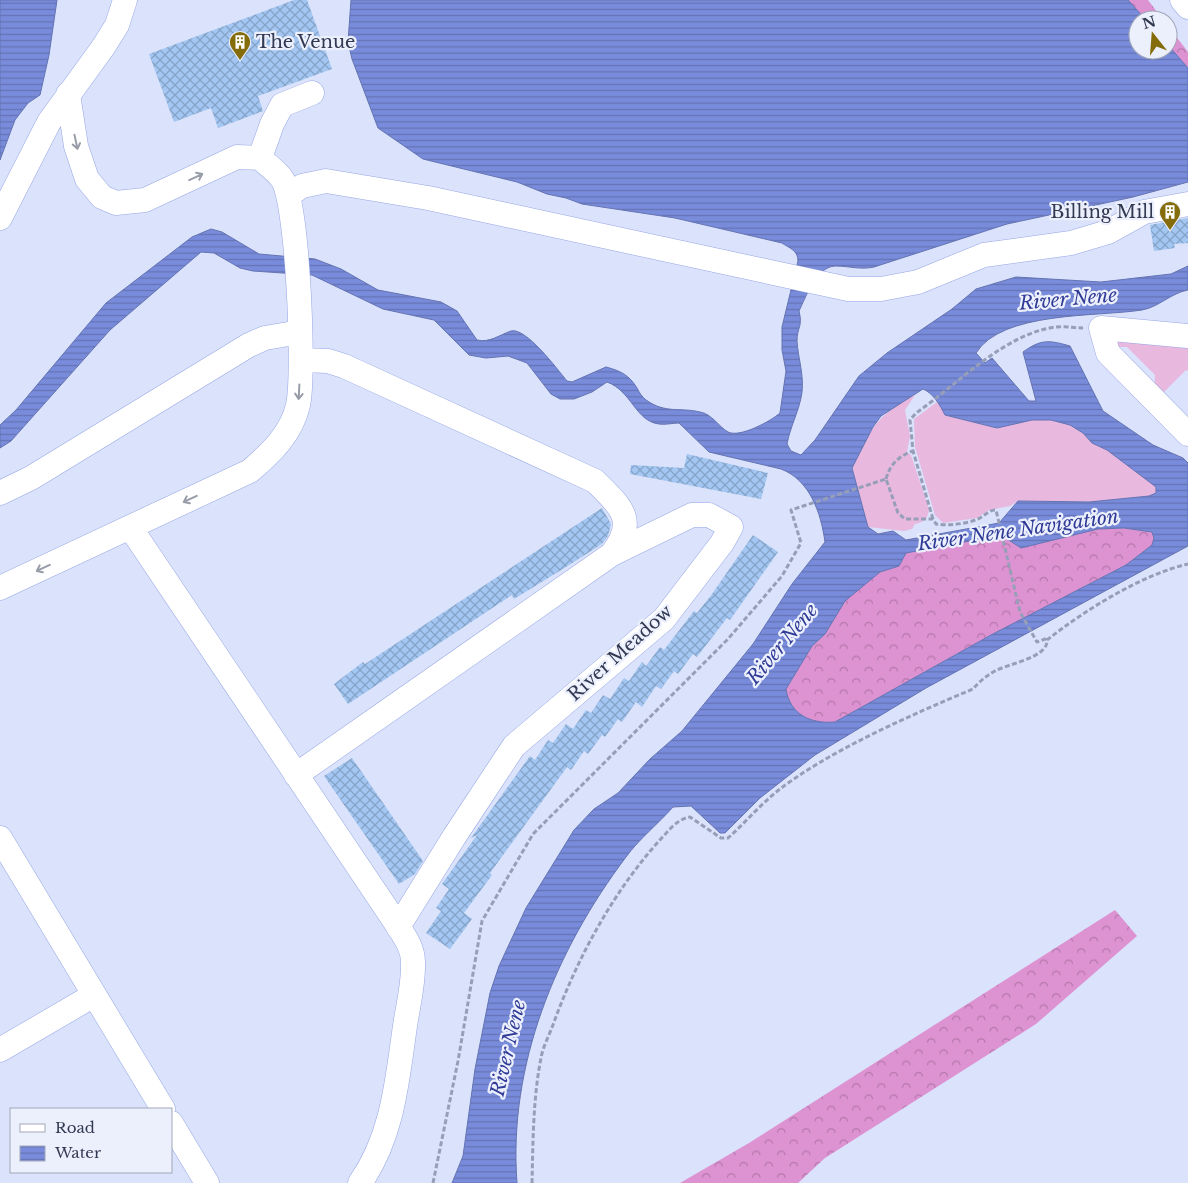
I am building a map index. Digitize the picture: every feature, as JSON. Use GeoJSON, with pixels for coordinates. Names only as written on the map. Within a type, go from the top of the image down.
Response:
{"type":"FeatureCollection","features":[{"type":"Feature","properties":{"kind":"street"},"geometry":{"type":"LineString","coordinates":[[0,218],[49,122],[112,32],[125,0]]}},
{"type":"Feature","properties":{"kind":"street"},"geometry":{"type":"LineString","coordinates":[[1182,0],[1188,7]]}},
{"type":"Feature","properties":{"kind":"street"},"geometry":{"type":"LineString","coordinates":[[260,158],[272,124],[282,105],[312,93]]}},
{"type":"Feature","properties":{"kind":"street"},"geometry":{"type":"LineString","coordinates":[[0,588],[250,471],[278,446],[290,428],[298,405],[302,360],[294,218],[283,179],[260,158],[237,157],[145,200],[116,204],[102,197],[87,179],[76,146],[68,94]]}},
{"type":"Feature","properties":{"kind":"street"},"geometry":{"type":"LineString","coordinates":[[289,195],[302,186],[326,181],[376,188],[848,289],[881,289],[918,282],[984,255],[1070,243],[1108,232],[1144,212],[1188,204]]}},
{"type":"Feature","properties":{"kind":"street"},"geometry":{"type":"LineString","coordinates":[[1188,336],[1101,328],[1108,353],[1188,434]]}},
{"type":"Feature","properties":{"kind":"street"},"geometry":{"type":"LineString","coordinates":[[0,493],[30,478],[249,345],[265,338],[300,332]]}},
{"type":"Feature","properties":{"kind":"street"},"geometry":{"type":"LineString","coordinates":[[302,360],[328,362],[344,366],[595,481],[612,497],[624,515],[624,536],[612,554]]}},
{"type":"Feature","properties":{"kind":"street","name":"River Meadow"},"geometry":{"type":"LineString","coordinates":[[296,775],[612,554],[692,515],[709,515],[731,527],[722,543],[664,619],[514,746],[398,927]]}},
{"type":"Feature","properties":{"kind":"street"},"geometry":{"type":"LineString","coordinates":[[130,527],[406,938],[413,960],[395,1098],[382,1146],[360,1183]]}},
{"type":"Feature","properties":{"kind":"street"},"geometry":{"type":"LineString","coordinates":[[0,838],[162,1108]]}},
{"type":"Feature","properties":{"kind":"street"},"geometry":{"type":"LineString","coordinates":[[0,1050],[94,995]]}},
{"type":"Feature","properties":{"kind":"street"},"geometry":{"type":"LineString","coordinates":[[172,1125],[207,1183]]}},
{"type":"Feature","properties":{"kind":"path"},"geometry":{"type":"LineString","coordinates":[[1101,328],[1056,327],[1026,336],[1004,347],[924,407],[910,420],[913,451],[933,519],[936,524],[944,525],[978,519],[993,510],[998,514],[1020,612],[1037,642],[1047,640],[1069,624],[1135,584],[1166,569],[1188,564]]}},
{"type":"Feature","properties":{"kind":"path"},"geometry":{"type":"LineString","coordinates":[[913,451],[898,459],[891,466],[886,479],[898,513],[904,519],[933,519]]}},
{"type":"Feature","properties":{"kind":"path"},"geometry":{"type":"LineString","coordinates":[[433,1183],[458,1061],[482,921],[533,834],[728,639],[782,576],[802,543],[791,510],[886,479]]}},
{"type":"Feature","properties":{"kind":"path"},"geometry":{"type":"LineString","coordinates":[[532,1183],[534,1115],[541,1057],[567,985],[615,898],[647,855],[675,824],[684,818],[690,817],[721,838],[728,838],[774,794],[816,766],[863,740],[973,689],[980,680],[996,670],[1022,663],[1046,646],[1047,640]]}},
{"type":"Feature","properties":{"kind":"shaded area"},"geometry":{"type":"Polygon","coordinates":[[[1113,337],[1188,340],[1188,371],[1186,370],[1163,393],[1188,417],[1188,425],[1154,392],[1155,375],[1127,347],[1112,347],[1113,337]]]}},
{"type":"Feature","properties":{"kind":"shaded area"},"geometry":{"type":"Polygon","coordinates":[[[915,395],[905,410],[910,436],[907,452],[911,455],[929,509],[927,518],[915,524],[912,529],[904,531],[868,527],[852,468],[864,443],[876,425],[891,410],[915,395]]]}},
{"type":"Feature","properties":{"kind":"shaded area"},"geometry":{"type":"Polygon","coordinates":[[[937,402],[946,415],[997,428],[1032,420],[1051,420],[1070,425],[1083,433],[1092,443],[1107,450],[1156,486],[1156,493],[1149,496],[1089,502],[1018,501],[1010,506],[989,510],[977,518],[943,523],[935,515],[915,447],[914,419],[937,402]]]}},
{"type":"Feature","properties":{"kind":"green space"},"geometry":{"type":"Polygon","coordinates":[[[1128,0],[1148,0],[1156,10],[1137,10],[1128,0]]]}},
{"type":"Feature","properties":{"kind":"green space"},"geometry":{"type":"Polygon","coordinates":[[[1178,39],[1188,52],[1188,68],[1178,56],[1178,39]]]}},
{"type":"Feature","properties":{"kind":"green space"},"geometry":{"type":"Polygon","coordinates":[[[1124,528],[1152,532],[1154,538],[1152,545],[1126,565],[991,635],[835,722],[818,721],[803,716],[788,698],[786,689],[812,646],[825,634],[844,601],[880,572],[899,566],[906,553],[1002,535],[1021,548],[1097,529],[1124,528]]]}},
{"type":"Feature","properties":{"kind":"green space"},"geometry":{"type":"Polygon","coordinates":[[[1115,910],[1137,936],[1036,1024],[825,1158],[798,1183],[680,1183],[749,1143],[1115,910]]]}},
{"type":"Feature","properties":{"kind":"water"},"geometry":{"type":"Polygon","coordinates":[[[0,0],[57,0],[49,55],[40,95],[28,103],[15,120],[0,160],[0,0]]]}},
{"type":"Feature","properties":{"kind":"water"},"geometry":{"type":"Polygon","coordinates":[[[351,0],[1128,0],[1137,10],[1128,10],[1128,60],[1178,60],[1178,56],[1188,68],[1188,182],[1133,197],[1007,224],[874,267],[835,266],[822,271],[812,284],[799,311],[800,324],[797,341],[802,392],[787,444],[791,451],[801,455],[815,440],[859,376],[887,353],[952,309],[976,289],[1016,277],[1101,282],[1171,274],[1188,266],[1188,290],[1154,306],[1142,310],[1052,318],[1028,323],[989,339],[976,353],[985,363],[992,358],[1029,401],[1036,401],[1023,352],[1045,342],[1070,346],[1103,411],[1153,445],[1183,458],[1188,463],[1188,546],[926,688],[815,755],[760,798],[725,833],[720,833],[691,806],[673,807],[626,857],[578,931],[558,970],[542,1011],[529,1053],[520,1095],[516,1139],[517,1183],[452,1183],[463,1156],[475,1069],[490,993],[499,966],[526,908],[574,830],[594,809],[618,793],[650,759],[682,731],[753,644],[792,584],[825,542],[821,520],[807,489],[791,474],[781,469],[709,452],[679,423],[661,424],[651,422],[639,412],[622,392],[607,382],[592,392],[574,399],[560,399],[551,394],[527,363],[508,356],[486,358],[469,355],[434,320],[383,309],[312,275],[253,271],[240,268],[214,253],[201,252],[110,330],[11,441],[0,448],[0,425],[16,410],[106,303],[192,237],[211,229],[222,232],[259,254],[315,259],[341,269],[378,290],[441,302],[457,311],[477,340],[490,340],[511,331],[525,335],[541,350],[567,381],[572,382],[606,367],[628,377],[643,397],[653,404],[666,409],[704,413],[728,432],[740,433],[763,424],[780,413],[786,371],[782,350],[782,327],[798,257],[793,250],[782,243],[675,218],[582,204],[547,194],[517,182],[423,159],[378,128],[352,59],[348,42],[351,0]],[[923,389],[881,416],[873,427],[852,468],[868,527],[878,534],[893,531],[906,540],[999,523],[1018,501],[1089,502],[1149,496],[1156,493],[1156,487],[1107,450],[1092,443],[1083,433],[1070,425],[1051,420],[1032,420],[997,428],[945,415],[933,396],[923,389]],[[1124,528],[1098,529],[1021,548],[1001,535],[906,553],[899,566],[880,572],[845,601],[825,634],[812,646],[786,689],[788,698],[803,716],[818,721],[835,722],[991,635],[1126,565],[1152,545],[1154,538],[1152,532],[1124,528]]]}},
{"type":"Feature","properties":{"kind":"building","name":"The Venue"},"geometry":{"type":"Polygon","coordinates":[[[294,0],[307,0],[332,69],[258,96],[263,111],[218,128],[211,108],[174,122],[149,54],[294,0]]]}},
{"type":"Feature","properties":{"kind":"building","name":"Billing Mill"},"geometry":{"type":"Polygon","coordinates":[[[1188,218],[1188,243],[1174,244],[1175,248],[1154,251],[1150,225],[1188,218]]]}},
{"type":"Feature","properties":{"kind":"building"},"geometry":{"type":"Polygon","coordinates":[[[687,454],[768,473],[761,499],[630,474],[631,465],[684,468],[687,454]]]}},
{"type":"Feature","properties":{"kind":"building"},"geometry":{"type":"Polygon","coordinates":[[[602,508],[611,524],[608,536],[602,544],[514,599],[512,595],[348,704],[334,684],[363,662],[365,664],[602,508]]]}},
{"type":"Feature","properties":{"kind":"building"},"geometry":{"type":"Polygon","coordinates":[[[753,535],[778,552],[730,620],[727,618],[697,657],[693,654],[678,674],[674,671],[661,689],[656,686],[642,707],[636,702],[622,722],[618,719],[605,737],[602,735],[588,754],[584,751],[571,770],[567,767],[490,873],[492,875],[464,913],[472,919],[450,949],[426,933],[441,911],[436,908],[449,889],[442,884],[477,835],[471,838],[530,756],[535,760],[548,740],[553,743],[566,724],[573,729],[586,710],[591,713],[603,695],[610,699],[624,678],[629,681],[642,662],[646,666],[660,647],[664,650],[694,611],[697,613],[712,594],[753,535]]]}},
{"type":"Feature","properties":{"kind":"building"},"geometry":{"type":"Polygon","coordinates":[[[352,758],[423,861],[415,874],[399,884],[324,776],[352,758]]]}},
{"type":"Feature","properties":{"kind":"place","name":"The Venue"},"geometry":{"type":"Point","coordinates":[240,61]}},
{"type":"Feature","properties":{"kind":"place","name":"Billing Mill"},"geometry":{"type":"Point","coordinates":[1170,231]}},
{"type":"Feature","properties":{"kind":"water label","name":"River Nene"},"geometry":{"type":"Point","coordinates":[1068,299]}},
{"type":"Feature","properties":{"kind":"water label","name":"River Nene Navigation"},"geometry":{"type":"Point","coordinates":[1018,530]}},
{"type":"Feature","properties":{"kind":"water label","name":"River Nene"},"geometry":{"type":"Point","coordinates":[782,644]}},
{"type":"Feature","properties":{"kind":"water label","name":"River Nene"},"geometry":{"type":"Point","coordinates":[508,1048]}}]}
